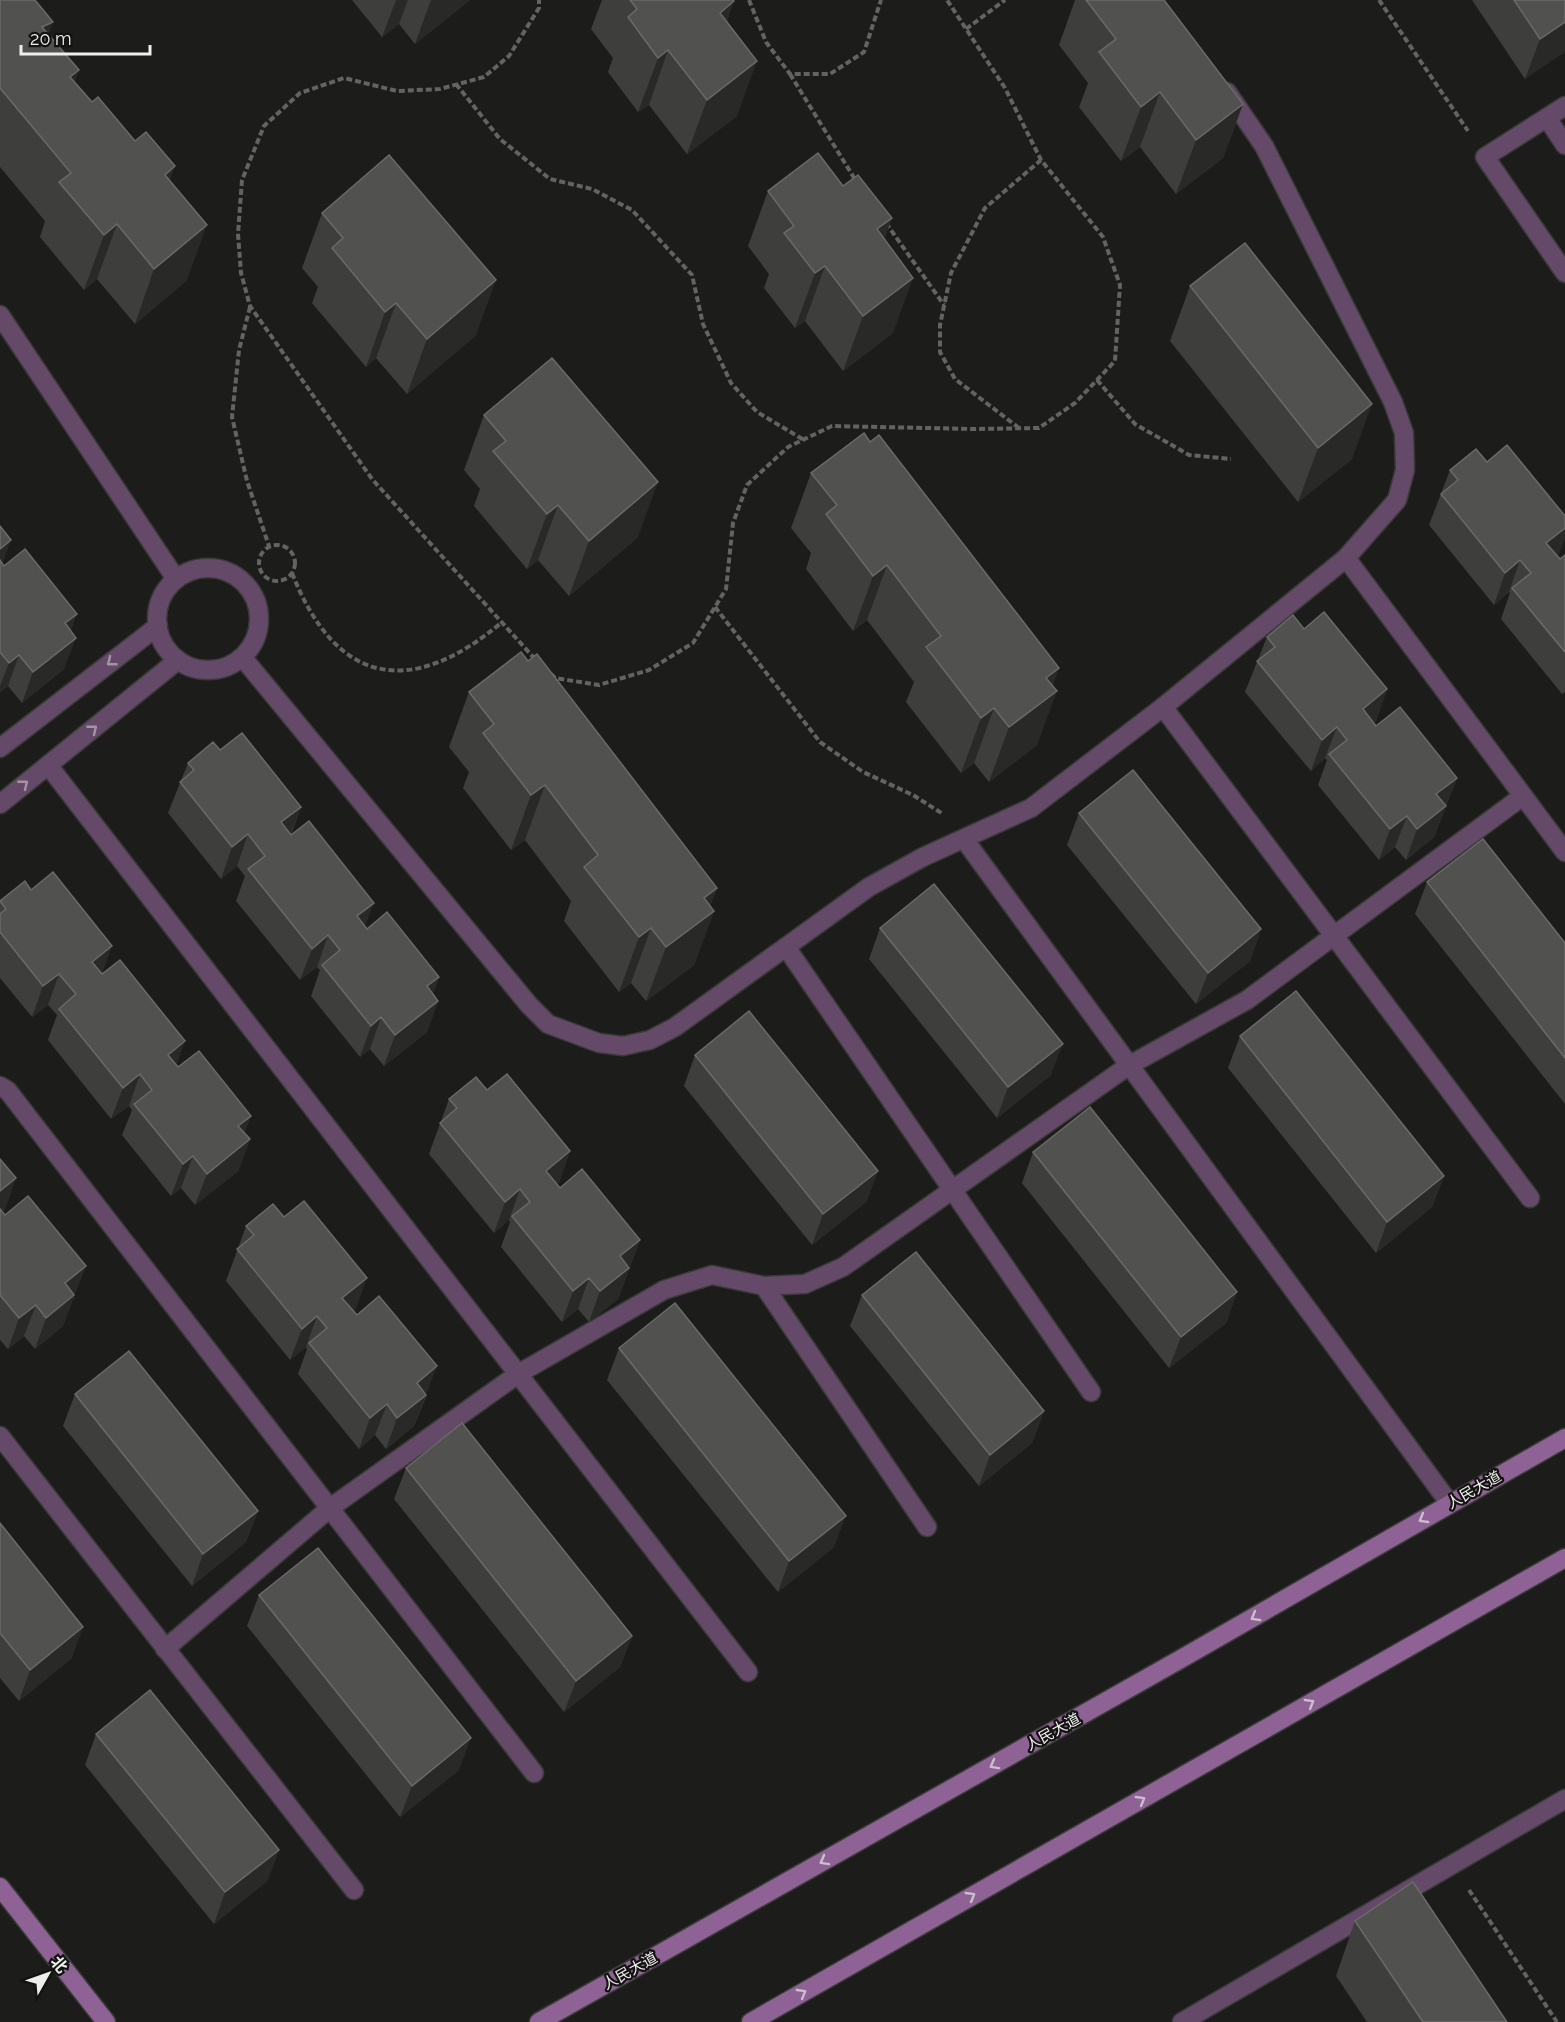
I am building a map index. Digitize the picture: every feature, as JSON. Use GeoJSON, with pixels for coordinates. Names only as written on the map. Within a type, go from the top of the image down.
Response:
{"type":"FeatureCollection","features":[{"type":"Feature","properties":{"kind":"street","name":"人民大道"},"geometry":{"type":"LineString","coordinates":[[539,2022],[1565,1438]]}},
{"type":"Feature","properties":{"kind":"street"},"geometry":{"type":"LineString","coordinates":[[751,2022],[1565,1558]]}},
{"type":"Feature","properties":{"kind":"street"},"geometry":{"type":"LineString","coordinates":[[0,1887],[106,2022]]}},
{"type":"Feature","properties":{"kind":"lane"},"geometry":{"type":"LineString","coordinates":[[243,658],[529,1005],[548,1024],[599,1043],[623,1046],[650,1040],[675,1027],[868,887],[922,857],[1030,808],[1163,706],[1346,558],[1397,500],[1405,470],[1404,433],[1393,402],[1264,146],[1217,78]]}},
{"type":"Feature","properties":{"kind":"lane"},"geometry":{"type":"LineString","coordinates":[[1565,106],[1485,157],[1565,273]]}},
{"type":"Feature","properties":{"kind":"lane"},"geometry":{"type":"LineString","coordinates":[[1547,118],[1565,145]]}},
{"type":"Feature","properties":{"kind":"lane"},"geometry":{"type":"LineString","coordinates":[[0,315],[176,579]]}},
{"type":"Feature","properties":{"kind":"lane"},"geometry":{"type":"LineString","coordinates":[[1346,558],[1565,852]]}},
{"type":"Feature","properties":{"kind":"lane"},"geometry":{"type":"LineString","coordinates":[[209,568],[226,571],[247,587],[259,610],[260,627],[254,644],[243,658],[228,667],[211,671],[193,669],[178,660],[165,645],[158,626],[158,609],[165,592],[176,579],[191,571],[209,568]]}},
{"type":"Feature","properties":{"kind":"lane"},"geometry":{"type":"LineString","coordinates":[[0,748],[158,626]]}},
{"type":"Feature","properties":{"kind":"lane"},"geometry":{"type":"LineString","coordinates":[[0,804],[178,660]]}},
{"type":"Feature","properties":{"kind":"lane"},"geometry":{"type":"LineString","coordinates":[[1163,706],[1530,1198]]}},
{"type":"Feature","properties":{"kind":"lane"},"geometry":{"type":"LineString","coordinates":[[48,765],[748,1672]]}},
{"type":"Feature","properties":{"kind":"lane"},"geometry":{"type":"LineString","coordinates":[[165,1649],[330,1509],[518,1374],[664,1290],[712,1275],[764,1286],[805,1284],[843,1267],[1128,1066],[1247,1000],[1523,796]]}},
{"type":"Feature","properties":{"kind":"lane"},"geometry":{"type":"LineString","coordinates":[[964,839],[1450,1504]]}},
{"type":"Feature","properties":{"kind":"lane"},"geometry":{"type":"LineString","coordinates":[[786,947],[1091,1392]]}},
{"type":"Feature","properties":{"kind":"lane"},"geometry":{"type":"LineString","coordinates":[[0,1086],[8,1091],[534,1773]]}},
{"type":"Feature","properties":{"kind":"lane"},"geometry":{"type":"LineString","coordinates":[[764,1286],[927,1527]]}},
{"type":"Feature","properties":{"kind":"lane"},"geometry":{"type":"LineString","coordinates":[[0,1437],[354,1890]]}},
{"type":"Feature","properties":{"kind":"lane"},"geometry":{"type":"LineString","coordinates":[[1182,2022],[1565,1798]]}},
{"type":"Feature","properties":{"kind":"path"},"geometry":{"type":"LineString","coordinates":[[539,0],[539,8],[508,56],[484,76],[440,89],[397,91],[344,78],[300,93],[264,126],[242,180],[239,223],[241,273],[250,306],[372,479],[501,623],[541,664]]}},
{"type":"Feature","properties":{"kind":"path"},"geometry":{"type":"LineString","coordinates":[[749,0],[766,42],[790,74],[860,186]]}},
{"type":"Feature","properties":{"kind":"path"},"geometry":{"type":"LineString","coordinates":[[790,74],[830,74],[864,52],[881,0]]}},
{"type":"Feature","properties":{"kind":"path"},"geometry":{"type":"LineString","coordinates":[[548,671],[555,678],[599,685],[649,670],[693,643],[726,589],[733,523],[747,485],[788,447],[832,426],[1039,428],[1075,404],[1115,361],[1120,285],[1103,237],[1041,160],[1005,88],[946,0]]}},
{"type":"Feature","properties":{"kind":"path"},"geometry":{"type":"LineString","coordinates":[[966,29],[1005,0]]}},
{"type":"Feature","properties":{"kind":"path"},"geometry":{"type":"LineString","coordinates":[[1379,0],[1485,157]]}},
{"type":"Feature","properties":{"kind":"path"},"geometry":{"type":"LineString","coordinates":[[456,84],[500,139],[550,179],[592,189],[632,210],[692,275],[703,324],[730,383],[757,412],[804,440]]}},
{"type":"Feature","properties":{"kind":"path"},"geometry":{"type":"LineString","coordinates":[[1019,428],[955,379],[940,352],[940,325],[951,273],[985,208],[1041,160]]}},
{"type":"Feature","properties":{"kind":"path"},"geometry":{"type":"LineString","coordinates":[[880,215],[944,306]]}},
{"type":"Feature","properties":{"kind":"path"},"geometry":{"type":"LineString","coordinates":[[250,306],[239,350],[232,417],[247,481],[269,546]]}},
{"type":"Feature","properties":{"kind":"path"},"geometry":{"type":"LineString","coordinates":[[1097,380],[1135,424],[1189,454],[1231,459]]}},
{"type":"Feature","properties":{"kind":"path"},"geometry":{"type":"LineString","coordinates":[[292,573],[277,582],[261,573],[258,567],[260,555],[269,546],[281,545],[291,551],[295,562],[292,573],[303,600],[320,630],[365,665],[390,671],[419,669],[450,659],[480,641],[501,623]]}},
{"type":"Feature","properties":{"kind":"path"},"geometry":{"type":"LineString","coordinates":[[715,607],[820,741],[863,772],[913,795],[951,819],[964,839]]}},
{"type":"Feature","properties":{"kind":"path"},"geometry":{"type":"LineString","coordinates":[[1452,1865],[1557,2022]]}},
{"type":"Feature","properties":{"kind":"building"},"geometry":{"type":"Polygon","coordinates":[[[0,0],[35,0],[53,22],[42,27],[79,70],[70,77],[92,102],[98,97],[135,141],[146,132],[175,166],[165,175],[207,225],[154,269],[117,224],[104,235],[59,182],[71,173],[0,88],[0,0]]]}},
{"type":"Feature","properties":{"kind":"building"},"geometry":{"type":"Polygon","coordinates":[[[630,0],[733,0],[720,13],[757,61],[707,100],[668,50],[658,58],[628,17],[637,9],[630,0]]]}},
{"type":"Feature","properties":{"kind":"building"},"geometry":{"type":"Polygon","coordinates":[[[1086,0],[1164,0],[1243,104],[1196,140],[1160,92],[1141,107],[1099,52],[1116,39],[1086,0]]]}},
{"type":"Feature","properties":{"kind":"building"},"geometry":{"type":"Polygon","coordinates":[[[1514,0],[1565,0],[1565,22],[1540,39],[1514,0]]]}},
{"type":"Feature","properties":{"kind":"building"},"geometry":{"type":"Polygon","coordinates":[[[818,153],[843,186],[858,175],[892,218],[877,229],[913,278],[863,316],[825,266],[815,273],[784,233],[794,226],[768,191],[818,153]]]}},
{"type":"Feature","properties":{"kind":"building"},"geometry":{"type":"Polygon","coordinates":[[[389,155],[496,280],[427,339],[396,303],[385,312],[332,248],[343,238],[322,213],[389,155]]]}},
{"type":"Feature","properties":{"kind":"building"},"geometry":{"type":"Polygon","coordinates":[[[1245,243],[1372,404],[1318,448],[1190,286],[1245,243]]]}},
{"type":"Feature","properties":{"kind":"building"},"geometry":{"type":"Polygon","coordinates":[[[552,358],[658,482],[589,541],[558,505],[547,514],[493,451],[506,441],[484,415],[552,358]]]}},
{"type":"Feature","properties":{"kind":"building"},"geometry":{"type":"Polygon","coordinates":[[[864,433],[870,442],[879,435],[1059,668],[1046,678],[1057,691],[1009,727],[994,708],[981,718],[926,647],[941,636],[887,565],[873,576],[826,514],[837,505],[811,473],[864,433]]]}},
{"type":"Feature","properties":{"kind":"building"},"geometry":{"type":"Polygon","coordinates":[[[1507,445],[1565,516],[1565,528],[1546,543],[1560,559],[1565,555],[1565,652],[1512,588],[1531,573],[1520,560],[1505,573],[1441,494],[1458,480],[1450,470],[1476,449],[1487,462],[1507,445]]]}},
{"type":"Feature","properties":{"kind":"building"},"geometry":{"type":"Polygon","coordinates":[[[0,526],[11,540],[0,549],[0,526]]]}},
{"type":"Feature","properties":{"kind":"building"},"geometry":{"type":"Polygon","coordinates":[[[25,549],[77,614],[65,623],[76,638],[33,672],[19,655],[9,663],[0,652],[0,560],[4,566],[25,549]]]}},
{"type":"Feature","properties":{"kind":"building"},"geometry":{"type":"Polygon","coordinates":[[[1324,612],[1387,689],[1363,709],[1376,726],[1400,707],[1457,778],[1436,794],[1446,806],[1417,829],[1407,816],[1390,829],[1329,754],[1347,740],[1337,727],[1322,740],[1257,661],[1275,647],[1267,637],[1293,615],[1304,629],[1324,612]]]}},
{"type":"Feature","properties":{"kind":"building"},"geometry":{"type":"Polygon","coordinates":[[[521,652],[528,661],[537,654],[717,888],[704,898],[714,911],[666,947],[651,928],[639,937],[584,867],[598,855],[545,785],[531,795],[483,733],[494,724],[469,692],[521,652]]]}},
{"type":"Feature","properties":{"kind":"building"},"geometry":{"type":"Polygon","coordinates":[[[242,733],[301,807],[281,822],[291,835],[309,821],[374,903],[357,916],[367,929],[387,912],[439,977],[427,986],[438,1001],[395,1035],[381,1017],[371,1026],[322,965],[340,950],[328,935],[312,949],[248,869],[265,856],[248,834],[232,847],[180,782],[194,770],[188,763],[213,742],[220,750],[242,733]]]}},
{"type":"Feature","properties":{"kind":"building"},"geometry":{"type":"Polygon","coordinates":[[[1133,770],[1261,929],[1208,973],[1079,813],[1133,770]]]}},
{"type":"Feature","properties":{"kind":"building"},"geometry":{"type":"Polygon","coordinates":[[[1483,839],[1565,943],[1565,1058],[1427,882],[1483,839]]]}},
{"type":"Feature","properties":{"kind":"building"},"geometry":{"type":"Polygon","coordinates":[[[53,872],[112,946],[92,962],[102,974],[120,960],[185,1041],[168,1055],[178,1067],[199,1051],[251,1116],[238,1126],[250,1139],[207,1174],[193,1156],[183,1164],[134,1104],[152,1090],[140,1074],[123,1088],[59,1009],[76,994],[59,974],[43,986],[0,932],[0,914],[6,909],[0,901],[25,881],[31,890],[53,872]]]}},
{"type":"Feature","properties":{"kind":"building"},"geometry":{"type":"Polygon","coordinates":[[[934,884],[1063,1044],[1008,1087],[880,928],[934,884]]]}},
{"type":"Feature","properties":{"kind":"building"},"geometry":{"type":"Polygon","coordinates":[[[1296,991],[1444,1176],[1387,1222],[1240,1036],[1296,991]]]}},
{"type":"Feature","properties":{"kind":"building"},"geometry":{"type":"Polygon","coordinates":[[[749,1011],[878,1171],[823,1214],[695,1055],[749,1011]]]}},
{"type":"Feature","properties":{"kind":"building"},"geometry":{"type":"Polygon","coordinates":[[[507,1074],[570,1151],[546,1171],[560,1188],[582,1169],[640,1240],[620,1256],[629,1268],[600,1291],[589,1278],[573,1291],[512,1216],[530,1202],[520,1189],[505,1202],[440,1123],[457,1108],[449,1099],[476,1077],[487,1090],[507,1074]]]}},
{"type":"Feature","properties":{"kind":"building"},"geometry":{"type":"Polygon","coordinates":[[[1090,1107],[1237,1292],[1181,1337],[1033,1152],[1090,1107]]]}},
{"type":"Feature","properties":{"kind":"building"},"geometry":{"type":"Polygon","coordinates":[[[0,1159],[16,1178],[0,1191],[0,1159]]]}},
{"type":"Feature","properties":{"kind":"building"},"geometry":{"type":"Polygon","coordinates":[[[28,1196],[86,1266],[65,1283],[74,1295],[46,1318],[36,1305],[19,1318],[0,1295],[0,1209],[5,1215],[28,1196]]]}},
{"type":"Feature","properties":{"kind":"building"},"geometry":{"type":"Polygon","coordinates":[[[304,1201],[367,1278],[342,1298],[357,1315],[379,1296],[437,1366],[417,1383],[426,1395],[397,1418],[387,1404],[370,1418],[309,1343],[327,1328],[317,1316],[302,1329],[237,1249],[254,1235],[246,1226],[273,1204],[284,1217],[304,1201]]]}},
{"type":"Feature","properties":{"kind":"building"},"geometry":{"type":"Polygon","coordinates":[[[916,1252],[1044,1411],[990,1455],[862,1295],[916,1252]]]}},
{"type":"Feature","properties":{"kind":"building"},"geometry":{"type":"Polygon","coordinates":[[[675,1303],[846,1516],[789,1561],[619,1348],[675,1303]]]}},
{"type":"Feature","properties":{"kind":"building"},"geometry":{"type":"Polygon","coordinates":[[[129,1351],[258,1511],[203,1554],[75,1394],[129,1351]]]}},
{"type":"Feature","properties":{"kind":"building"},"geometry":{"type":"Polygon","coordinates":[[[462,1423],[632,1636],[576,1681],[406,1468],[462,1423]]]}},
{"type":"Feature","properties":{"kind":"building"},"geometry":{"type":"Polygon","coordinates":[[[0,1523],[83,1627],[30,1670],[0,1633],[0,1523]]]}},
{"type":"Feature","properties":{"kind":"building"},"geometry":{"type":"Polygon","coordinates":[[[318,1548],[471,1738],[412,1786],[259,1595],[318,1548]]]}},
{"type":"Feature","properties":{"kind":"building"},"geometry":{"type":"Polygon","coordinates":[[[150,1690],[279,1850],[225,1892],[96,1734],[150,1690]]]}},
{"type":"Feature","properties":{"kind":"building"},"geometry":{"type":"Polygon","coordinates":[[[1413,1882],[1507,2022],[1423,2022],[1355,1921],[1413,1882]]]}}]}
